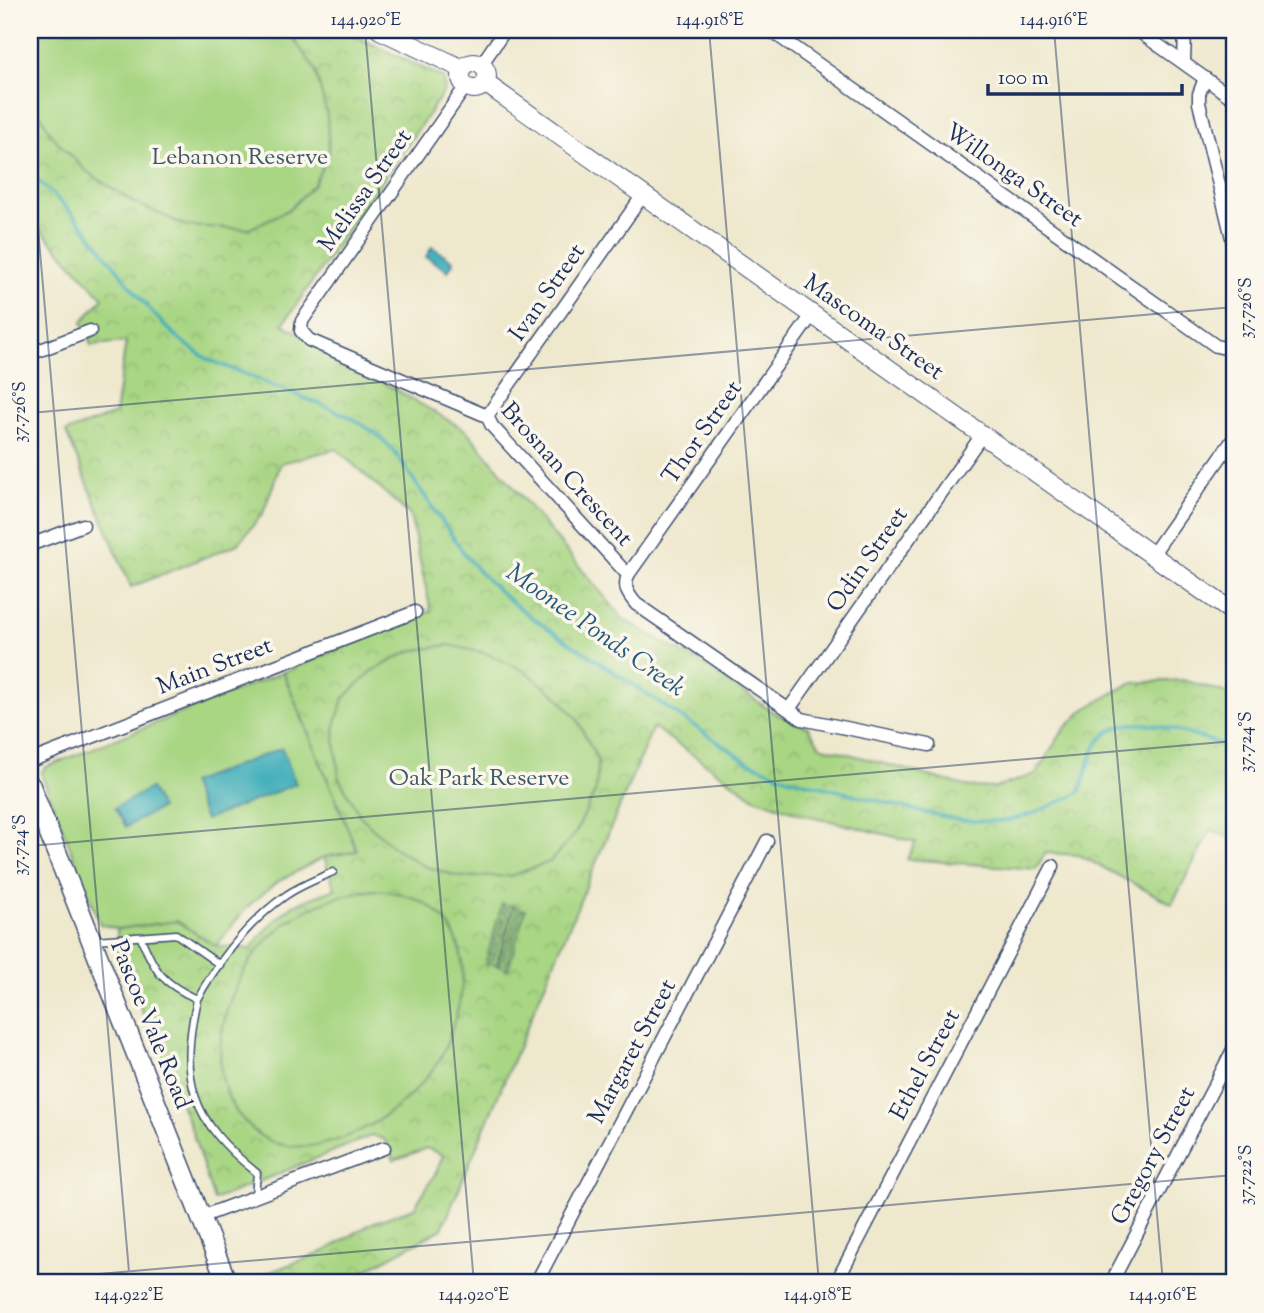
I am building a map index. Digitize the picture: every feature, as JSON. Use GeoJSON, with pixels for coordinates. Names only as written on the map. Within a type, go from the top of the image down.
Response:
{"type":"FeatureCollection","features":[{"type":"Feature","properties":{"kind":"main road","name":"Mascoma Street"},"geometry":{"type":"LineString","coordinates":[[380,30],[474,76],[1234,613]]}},
{"type":"Feature","properties":{"kind":"main road","name":"Pascoe Vale Road"},"geometry":{"type":"LineString","coordinates":[[30,785],[228,1283]]}},
{"type":"Feature","properties":{"kind":"street","name":"Melissa Street"},"geometry":{"type":"LineString","coordinates":[[302,321],[505,30]]}},
{"type":"Feature","properties":{"kind":"street","name":"Willonga Street"},"geometry":{"type":"LineString","coordinates":[[770,30],[1216,346],[1234,350]]}},
{"type":"Feature","properties":{"kind":"street"},"geometry":{"type":"LineString","coordinates":[[1137,30],[1234,99]]}},
{"type":"Feature","properties":{"kind":"street"},"geometry":{"type":"LineString","coordinates":[[1184,62],[1185,30]]}},
{"type":"Feature","properties":{"kind":"street"},"geometry":{"type":"LineString","coordinates":[[1205,78],[1199,94],[1199,103],[1234,246]]}},
{"type":"Feature","properties":{"kind":"street","name":"Ivan Street"},"geometry":{"type":"LineString","coordinates":[[487,415],[643,195]]}},
{"type":"Feature","properties":{"kind":"street","name":"Thor Street"},"geometry":{"type":"LineString","coordinates":[[628,575],[812,315]]}},
{"type":"Feature","properties":{"kind":"street","name":"Brosnan Crescent"},"geometry":{"type":"LineString","coordinates":[[302,321],[301,331],[309,341],[487,415],[492,426],[628,575],[625,582],[626,591],[636,604],[803,719],[929,745]]}},
{"type":"Feature","properties":{"kind":"street"},"geometry":{"type":"LineString","coordinates":[[30,354],[90,331]]}},
{"type":"Feature","properties":{"kind":"street","name":"Odin Street"},"geometry":{"type":"LineString","coordinates":[[789,709],[982,435]]}},
{"type":"Feature","properties":{"kind":"street"},"geometry":{"type":"LineString","coordinates":[[1152,555],[1234,438]]}},
{"type":"Feature","properties":{"kind":"street"},"geometry":{"type":"LineString","coordinates":[[30,545],[83,525]]}},
{"type":"Feature","properties":{"kind":"street","name":"Main Street"},"geometry":{"type":"LineString","coordinates":[[30,761],[415,612]]}},
{"type":"Feature","properties":{"kind":"street","name":"Margaret Street"},"geometry":{"type":"LineString","coordinates":[[536,1283],[767,841]]}},
{"type":"Feature","properties":{"kind":"street","name":"Ethel Street"},"geometry":{"type":"LineString","coordinates":[[836,1283],[1053,866]]}},
{"type":"Feature","properties":{"kind":"street","name":"Gregory Street"},"geometry":{"type":"LineString","coordinates":[[1111,1283],[1234,1048]]}},
{"type":"Feature","properties":{"kind":"street"},"geometry":{"type":"LineString","coordinates":[[201,1217],[384,1148]]}},
{"type":"Feature","properties":{"kind":"lane"},"geometry":{"type":"LineString","coordinates":[[255,1197],[257,1173],[219,1140],[206,1123],[194,1093],[190,1076],[190,1039],[197,999],[237,942],[268,909],[286,895],[333,872]]}},
{"type":"Feature","properties":{"kind":"lane"},"geometry":{"type":"LineString","coordinates":[[90,940],[176,934],[220,965]]}},
{"type":"Feature","properties":{"kind":"lane"},"geometry":{"type":"LineString","coordinates":[[141,938],[162,979],[175,989],[197,999]]}},
{"type":"Feature","properties":{"kind":"green space"},"geometry":{"type":"Polygon","coordinates":[[[30,30],[342,30],[444,78],[445,90],[283,324],[467,431],[623,619],[702,664],[776,714],[808,727],[820,746],[969,787],[994,788],[1036,774],[1064,729],[1085,709],[1131,683],[1183,680],[1234,695],[1234,840],[1211,829],[1172,904],[1079,855],[1045,853],[1036,869],[907,859],[916,842],[798,813],[755,798],[653,727],[442,1229],[342,1283],[251,1283],[249,1280],[325,1251],[372,1223],[414,1208],[437,1171],[443,1155],[427,1148],[394,1160],[385,1140],[373,1135],[214,1200],[191,1128],[117,951],[117,929],[177,921],[216,946],[251,949],[271,924],[293,905],[335,889],[324,857],[357,851],[283,672],[431,611],[410,515],[336,449],[281,463],[263,513],[238,544],[131,587],[66,432],[115,414],[126,342],[91,345],[82,322],[103,298],[30,218],[30,30]]]}},
{"type":"Feature","properties":{"kind":"green space","name":"Lebanon Reserve"},"geometry":{"type":"Polygon","coordinates":[[[30,30],[287,30],[315,69],[327,115],[329,153],[314,184],[290,209],[249,229],[187,226],[133,202],[86,171],[52,136],[30,95],[30,30]]]}},
{"type":"Feature","properties":{"kind":"green space","name":"Oak Park Reserve"},"geometry":{"type":"Polygon","coordinates":[[[449,645],[488,654],[525,671],[557,696],[577,719],[598,761],[596,790],[575,834],[550,862],[510,876],[461,877],[424,866],[393,847],[361,817],[339,778],[334,729],[343,699],[372,671],[410,651],[449,645]]]}},
{"type":"Feature","properties":{"kind":"green space"},"geometry":{"type":"Polygon","coordinates":[[[283,672],[357,851],[324,857],[277,882],[247,907],[216,946],[177,921],[117,929],[100,924],[41,773],[46,767],[283,672]]]}},
{"type":"Feature","properties":{"kind":"green space"},"geometry":{"type":"Polygon","coordinates":[[[375,890],[402,894],[424,903],[441,916],[453,932],[460,951],[462,973],[460,997],[445,1049],[428,1076],[412,1093],[373,1124],[328,1142],[305,1146],[272,1142],[246,1123],[232,1104],[223,1083],[220,1060],[222,1036],[235,988],[260,948],[298,915],[327,901],[375,890]]]}},
{"type":"Feature","properties":{"kind":"green space"},"geometry":{"type":"Polygon","coordinates":[[[502,904],[505,905],[488,965],[485,964],[502,904]]]}},
{"type":"Feature","properties":{"kind":"green space"},"geometry":{"type":"Polygon","coordinates":[[[509,905],[513,906],[496,965],[492,964],[509,905]]]}},
{"type":"Feature","properties":{"kind":"green space"},"geometry":{"type":"Polygon","coordinates":[[[514,906],[518,907],[501,967],[498,966],[514,906]]]}},
{"type":"Feature","properties":{"kind":"green space"},"geometry":{"type":"Polygon","coordinates":[[[521,909],[525,910],[508,970],[505,969],[521,909]]]}},
{"type":"Feature","properties":{"kind":"water"},"geometry":{"type":"Polygon","coordinates":[[[432,247],[454,261],[448,271],[426,257],[432,247]]]}},
{"type":"Feature","properties":{"kind":"water"},"geometry":{"type":"Polygon","coordinates":[[[282,748],[296,784],[205,820],[190,783],[282,748]]]}},
{"type":"Feature","properties":{"kind":"water"},"geometry":{"type":"Polygon","coordinates":[[[150,788],[161,808],[126,827],[115,808],[150,788]]]}},
{"type":"Feature","properties":{"kind":"waterway","name":"Moonee Ponds Creek"},"geometry":{"type":"LineString","coordinates":[[30,173],[80,222],[139,297],[171,332],[189,347],[209,360],[335,410],[372,431],[393,450],[466,556],[494,587],[544,626],[748,762],[788,778],[918,811],[960,820],[1006,821],[1032,814],[1079,793],[1101,739],[1114,729],[1129,724],[1165,727],[1234,747]]}}]}
